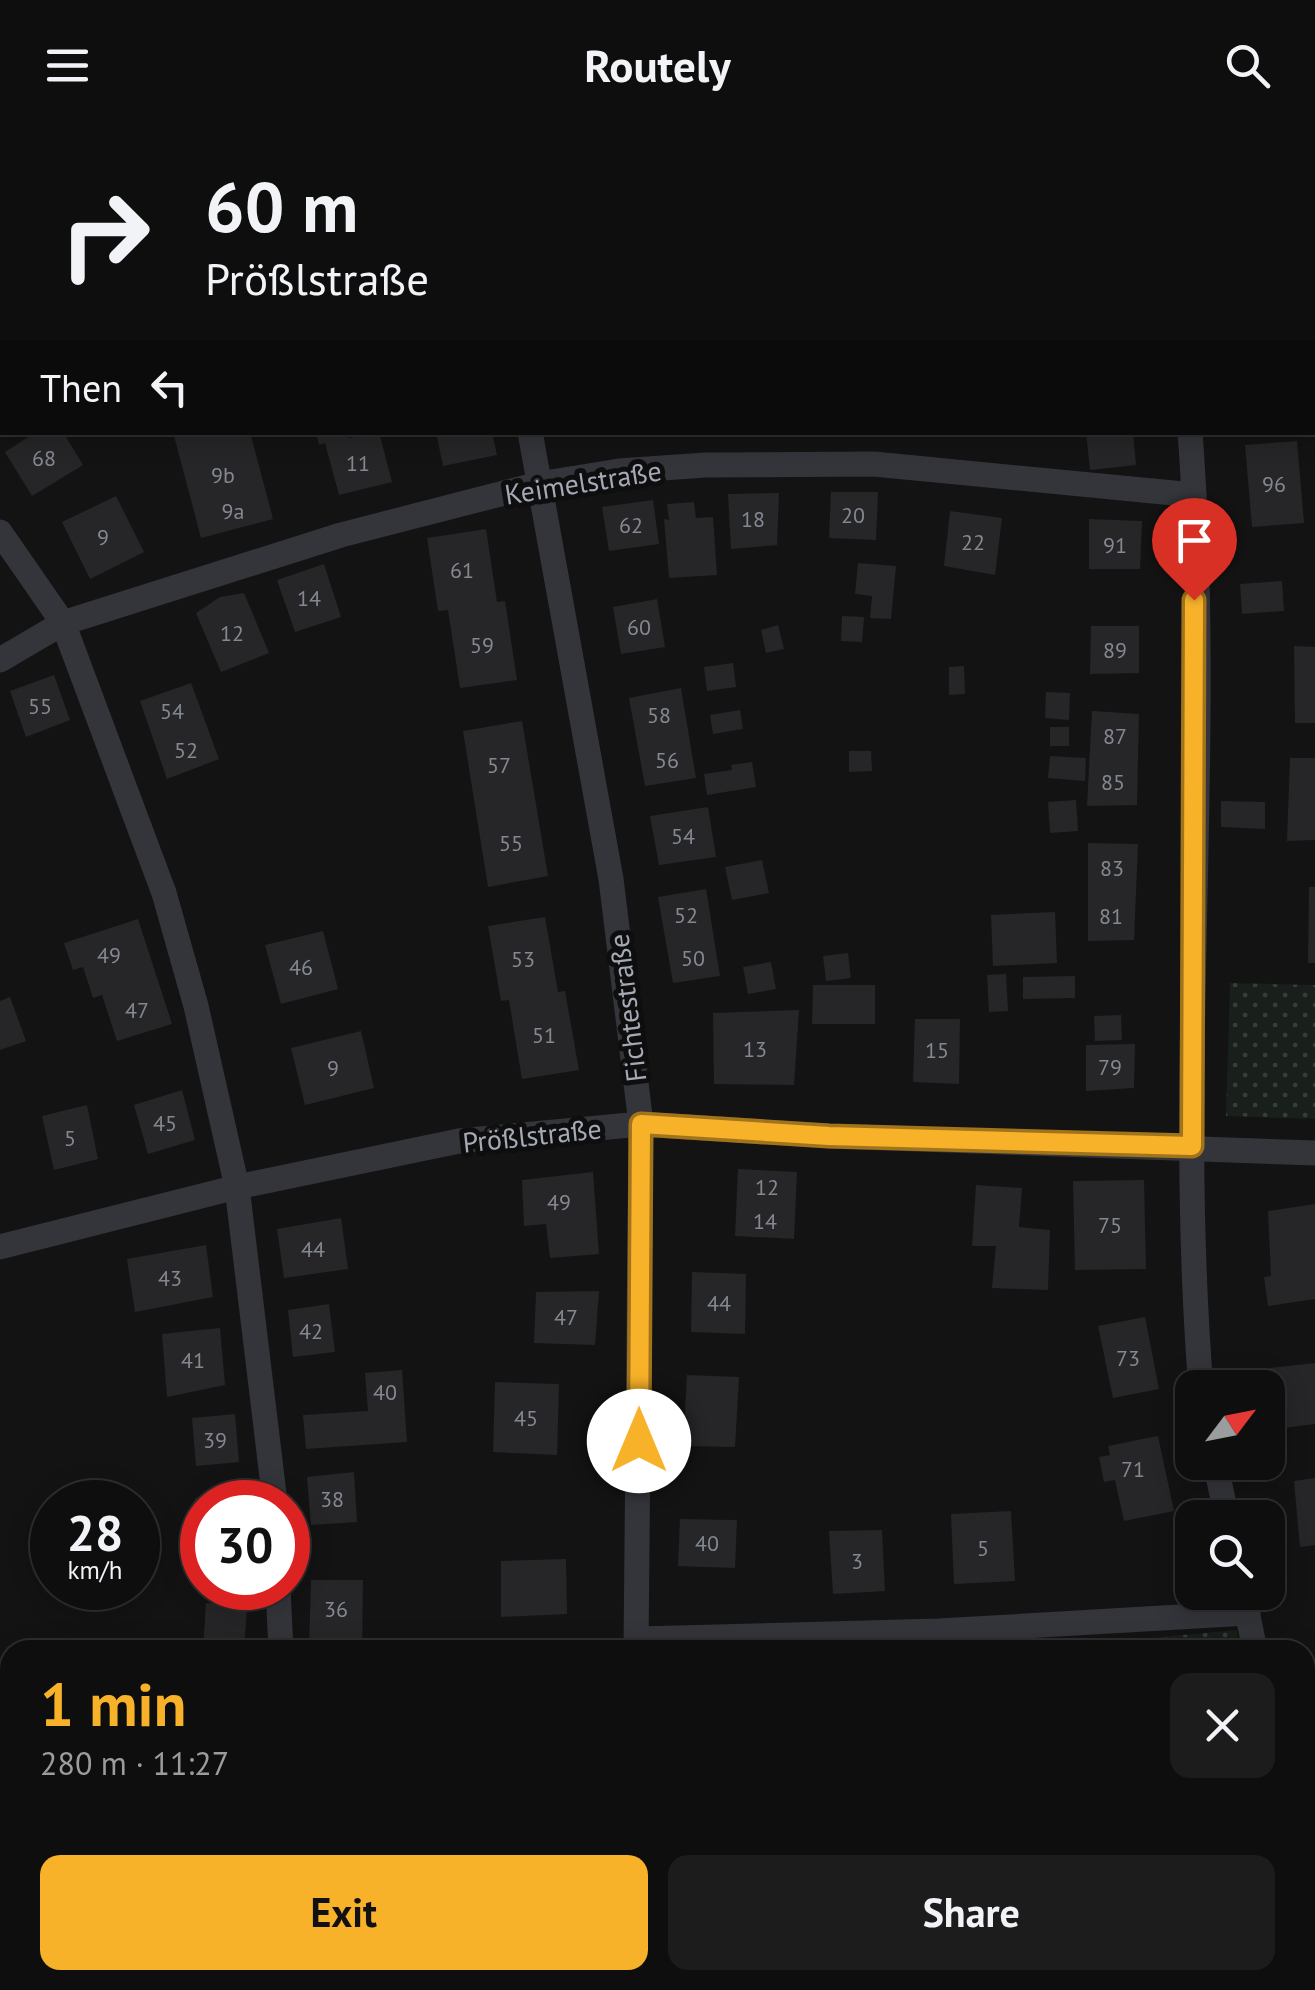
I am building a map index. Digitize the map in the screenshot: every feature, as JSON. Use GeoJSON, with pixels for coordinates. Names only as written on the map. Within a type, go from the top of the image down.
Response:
{"type":"FeatureCollection","features":[{"type":"Feature","properties":{"kind":"street","name":"Fichtestraße"},"geometry":{"type":"LineString","coordinates":[[531,435],[611,879],[641,1124],[637,1640]]}},
{"type":"Feature","properties":{"kind":"street"},"geometry":{"type":"LineString","coordinates":[[1190,435],[1194,496],[1193,1293],[1199,1370]]}},
{"type":"Feature","properties":{"kind":"street","name":"Keimelstraße"},"geometry":{"type":"LineString","coordinates":[[0,660],[63,623],[341,535],[540,484],[706,465],[874,464],[1194,496]]}},
{"type":"Feature","properties":{"kind":"street"},"geometry":{"type":"LineString","coordinates":[[0,532],[63,623],[164,893],[196,1006],[237,1187],[272,1480]]}},
{"type":"Feature","properties":{"kind":"street","name":"Prößlstraße"},"geometry":{"type":"LineString","coordinates":[[0,1247],[237,1187],[459,1141],[641,1124],[829,1136],[1315,1152]]}},
{"type":"Feature","properties":{"kind":"street"},"geometry":{"type":"LineString","coordinates":[[724,1640],[940,1630],[1175,1609]]}},
{"type":"Feature","properties":{"kind":"street"},"geometry":{"type":"LineString","coordinates":[[279,1610],[281,1640]]}},
{"type":"Feature","properties":{"kind":"street"},"geometry":{"type":"LineString","coordinates":[[1247,1610],[1253,1640]]}},
{"type":"Feature","properties":{"kind":"shaded area"},"geometry":{"type":"Polygon","coordinates":[[[1230,983],[1315,985],[1315,1119],[1226,1116],[1230,983]]]}},
{"type":"Feature","properties":{"kind":"shaded area"},"geometry":{"type":"Polygon","coordinates":[[[1237,1630],[1238,1640],[1141,1640],[1237,1630]]]}},
{"type":"Feature","properties":{"kind":"building"},"geometry":{"type":"Polygon","coordinates":[[[31,435],[65,435],[83,465],[32,496],[5,452],[31,435]]]}},
{"type":"Feature","properties":{"kind":"building"},"geometry":{"type":"Polygon","coordinates":[[[174,435],[251,435],[273,519],[201,538],[174,435]]]}},
{"type":"Feature","properties":{"kind":"building"},"geometry":{"type":"Polygon","coordinates":[[[317,435],[380,435],[392,482],[339,495],[325,443],[319,445],[317,435]]]}},
{"type":"Feature","properties":{"kind":"building"},"geometry":{"type":"Polygon","coordinates":[[[437,435],[493,435],[497,455],[443,466],[437,435]]]}},
{"type":"Feature","properties":{"kind":"building"},"geometry":{"type":"Polygon","coordinates":[[[1086,435],[1133,435],[1136,465],[1090,470],[1086,435]]]}},
{"type":"Feature","properties":{"kind":"building"},"geometry":{"type":"Polygon","coordinates":[[[1297,441],[1304,523],[1252,527],[1245,445],[1297,441]]]}},
{"type":"Feature","properties":{"kind":"building"},"geometry":{"type":"Polygon","coordinates":[[[831,492],[878,492],[876,540],[829,538],[831,492]]]}},
{"type":"Feature","properties":{"kind":"building"},"geometry":{"type":"Polygon","coordinates":[[[779,493],[777,545],[731,549],[728,494],[779,493]]]}},
{"type":"Feature","properties":{"kind":"building"},"geometry":{"type":"Polygon","coordinates":[[[116,496],[144,552],[90,579],[62,522],[116,496]]]}},
{"type":"Feature","properties":{"kind":"building"},"geometry":{"type":"Polygon","coordinates":[[[653,500],[659,544],[609,551],[602,507],[653,500]]]}},
{"type":"Feature","properties":{"kind":"building"},"geometry":{"type":"Polygon","coordinates":[[[694,502],[696,518],[713,517],[717,575],[669,578],[664,519],[669,520],[667,504],[694,502]]]}},
{"type":"Feature","properties":{"kind":"building"},"geometry":{"type":"Polygon","coordinates":[[[950,511],[1002,518],[995,575],[944,566],[950,511]]]}},
{"type":"Feature","properties":{"kind":"building"},"geometry":{"type":"Polygon","coordinates":[[[1089,519],[1142,521],[1140,569],[1089,569],[1089,519]]]}},
{"type":"Feature","properties":{"kind":"building"},"geometry":{"type":"Polygon","coordinates":[[[486,529],[497,602],[505,601],[517,680],[460,688],[448,610],[438,611],[427,538],[486,529]]]}},
{"type":"Feature","properties":{"kind":"building"},"geometry":{"type":"Polygon","coordinates":[[[858,563],[896,566],[891,619],[870,618],[872,596],[855,594],[858,563]]]}},
{"type":"Feature","properties":{"kind":"building"},"geometry":{"type":"Polygon","coordinates":[[[324,564],[341,617],[295,632],[277,580],[324,564]]]}},
{"type":"Feature","properties":{"kind":"building"},"geometry":{"type":"Polygon","coordinates":[[[1282,581],[1284,611],[1242,614],[1240,584],[1282,581]]]}},
{"type":"Feature","properties":{"kind":"building"},"geometry":{"type":"Polygon","coordinates":[[[244,593],[269,653],[221,672],[196,613],[220,597],[244,593]]]}},
{"type":"Feature","properties":{"kind":"building"},"geometry":{"type":"Polygon","coordinates":[[[657,599],[665,647],[621,654],[613,607],[657,599]]]}},
{"type":"Feature","properties":{"kind":"building"},"geometry":{"type":"Polygon","coordinates":[[[842,616],[864,617],[862,642],[841,641],[842,616]]]}},
{"type":"Feature","properties":{"kind":"building"},"geometry":{"type":"Polygon","coordinates":[[[778,625],[784,649],[766,653],[761,630],[778,625]]]}},
{"type":"Feature","properties":{"kind":"building"},"geometry":{"type":"Polygon","coordinates":[[[1091,626],[1139,626],[1139,673],[1090,674],[1091,626]]]}},
{"type":"Feature","properties":{"kind":"building"},"geometry":{"type":"Polygon","coordinates":[[[1294,646],[1315,647],[1315,723],[1295,723],[1294,646]]]}},
{"type":"Feature","properties":{"kind":"building"},"geometry":{"type":"Polygon","coordinates":[[[733,663],[736,687],[707,691],[704,667],[733,663]]]}},
{"type":"Feature","properties":{"kind":"building"},"geometry":{"type":"Polygon","coordinates":[[[964,666],[965,694],[949,695],[949,667],[964,666]]]}},
{"type":"Feature","properties":{"kind":"building"},"geometry":{"type":"Polygon","coordinates":[[[54,675],[70,720],[26,737],[10,691],[54,675]]]}},
{"type":"Feature","properties":{"kind":"building"},"geometry":{"type":"Polygon","coordinates":[[[191,683],[219,759],[167,779],[140,701],[191,683]]]}},
{"type":"Feature","properties":{"kind":"building"},"geometry":{"type":"Polygon","coordinates":[[[681,688],[696,778],[645,786],[629,698],[681,688]]]}},
{"type":"Feature","properties":{"kind":"building"},"geometry":{"type":"Polygon","coordinates":[[[1046,692],[1070,693],[1069,720],[1045,718],[1046,692]]]}},
{"type":"Feature","properties":{"kind":"building"},"geometry":{"type":"Polygon","coordinates":[[[740,710],[743,729],[713,734],[710,715],[740,710]]]}},
{"type":"Feature","properties":{"kind":"building"},"geometry":{"type":"Polygon","coordinates":[[[1092,711],[1139,714],[1137,805],[1087,806],[1092,711]]]}},
{"type":"Feature","properties":{"kind":"building"},"geometry":{"type":"Polygon","coordinates":[[[522,721],[548,876],[488,887],[463,731],[522,721]]]}},
{"type":"Feature","properties":{"kind":"building"},"geometry":{"type":"Polygon","coordinates":[[[1050,727],[1069,727],[1069,746],[1050,746],[1050,727]]]}},
{"type":"Feature","properties":{"kind":"building"},"geometry":{"type":"Polygon","coordinates":[[[849,751],[871,751],[872,771],[849,772],[849,751]]]}},
{"type":"Feature","properties":{"kind":"building"},"geometry":{"type":"Polygon","coordinates":[[[1050,756],[1086,758],[1085,781],[1048,778],[1050,756]]]}},
{"type":"Feature","properties":{"kind":"building"},"geometry":{"type":"Polygon","coordinates":[[[1290,758],[1315,758],[1315,840],[1287,841],[1290,758]]]}},
{"type":"Feature","properties":{"kind":"building"},"geometry":{"type":"Polygon","coordinates":[[[752,762],[756,787],[707,795],[704,774],[752,762]]]}},
{"type":"Feature","properties":{"kind":"building"},"geometry":{"type":"Polygon","coordinates":[[[1076,800],[1078,831],[1050,833],[1048,802],[1076,800]]]}},
{"type":"Feature","properties":{"kind":"building"},"geometry":{"type":"Polygon","coordinates":[[[1221,801],[1265,802],[1265,829],[1221,827],[1221,801]]]}},
{"type":"Feature","properties":{"kind":"building"},"geometry":{"type":"Polygon","coordinates":[[[708,807],[716,857],[659,865],[650,816],[708,807]]]}},
{"type":"Feature","properties":{"kind":"building"},"geometry":{"type":"Polygon","coordinates":[[[1088,843],[1138,844],[1134,940],[1088,941],[1088,843]]]}},
{"type":"Feature","properties":{"kind":"building"},"geometry":{"type":"Polygon","coordinates":[[[762,860],[769,893],[732,900],[725,867],[762,860]]]}},
{"type":"Feature","properties":{"kind":"building"},"geometry":{"type":"Polygon","coordinates":[[[1309,887],[1315,887],[1315,963],[1308,963],[1309,887]]]}},
{"type":"Feature","properties":{"kind":"building"},"geometry":{"type":"Polygon","coordinates":[[[706,889],[720,976],[673,983],[658,897],[706,889]]]}},
{"type":"Feature","properties":{"kind":"building"},"geometry":{"type":"Polygon","coordinates":[[[1055,912],[1057,963],[993,966],[991,915],[1055,912]]]}},
{"type":"Feature","properties":{"kind":"building"},"geometry":{"type":"Polygon","coordinates":[[[545,917],[558,992],[565,991],[579,1070],[522,1079],[509,1000],[501,1001],[488,926],[545,917]]]}},
{"type":"Feature","properties":{"kind":"building"},"geometry":{"type":"Polygon","coordinates":[[[138,919],[172,1024],[117,1041],[102,995],[93,998],[83,967],[73,970],[64,943],[138,919]]]}},
{"type":"Feature","properties":{"kind":"building"},"geometry":{"type":"Polygon","coordinates":[[[323,931],[338,989],[281,1004],[265,945],[323,931]]]}},
{"type":"Feature","properties":{"kind":"building"},"geometry":{"type":"Polygon","coordinates":[[[848,953],[851,978],[826,981],[823,956],[848,953]]]}},
{"type":"Feature","properties":{"kind":"building"},"geometry":{"type":"Polygon","coordinates":[[[771,962],[776,989],[748,994],[743,967],[771,962]]]}},
{"type":"Feature","properties":{"kind":"building"},"geometry":{"type":"Polygon","coordinates":[[[1006,974],[1008,1011],[989,1012],[987,975],[1006,974]]]}},
{"type":"Feature","properties":{"kind":"building"},"geometry":{"type":"Polygon","coordinates":[[[1075,976],[1075,998],[1023,999],[1023,977],[1075,976]]]}},
{"type":"Feature","properties":{"kind":"building"},"geometry":{"type":"Polygon","coordinates":[[[813,985],[875,985],[875,1024],[812,1024],[813,985]]]}},
{"type":"Feature","properties":{"kind":"building"},"geometry":{"type":"Polygon","coordinates":[[[10,997],[26,1041],[0,1050],[0,1001],[10,997]]]}},
{"type":"Feature","properties":{"kind":"building"},"geometry":{"type":"Polygon","coordinates":[[[799,1010],[794,1085],[714,1084],[713,1013],[799,1010]]]}},
{"type":"Feature","properties":{"kind":"building"},"geometry":{"type":"Polygon","coordinates":[[[1121,1015],[1122,1040],[1095,1041],[1094,1016],[1121,1015]]]}},
{"type":"Feature","properties":{"kind":"building"},"geometry":{"type":"Polygon","coordinates":[[[915,1019],[960,1019],[959,1084],[913,1082],[915,1019]]]}},
{"type":"Feature","properties":{"kind":"building"},"geometry":{"type":"Polygon","coordinates":[[[361,1031],[374,1088],[305,1105],[291,1048],[361,1031]]]}},
{"type":"Feature","properties":{"kind":"building"},"geometry":{"type":"Polygon","coordinates":[[[1135,1044],[1134,1088],[1086,1091],[1086,1045],[1135,1044]]]}},
{"type":"Feature","properties":{"kind":"building"},"geometry":{"type":"Polygon","coordinates":[[[182,1090],[195,1140],[148,1154],[134,1105],[182,1090]]]}},
{"type":"Feature","properties":{"kind":"building"},"geometry":{"type":"Polygon","coordinates":[[[87,1105],[98,1159],[54,1170],[42,1116],[87,1105]]]}},
{"type":"Feature","properties":{"kind":"building"},"geometry":{"type":"Polygon","coordinates":[[[738,1169],[797,1172],[794,1239],[735,1236],[738,1169]]]}},
{"type":"Feature","properties":{"kind":"building"},"geometry":{"type":"Polygon","coordinates":[[[593,1172],[599,1254],[550,1258],[546,1224],[524,1226],[522,1180],[593,1172]]]}},
{"type":"Feature","properties":{"kind":"building"},"geometry":{"type":"Polygon","coordinates":[[[1144,1180],[1146,1269],[1075,1270],[1073,1181],[1144,1180]]]}},
{"type":"Feature","properties":{"kind":"building"},"geometry":{"type":"Polygon","coordinates":[[[976,1185],[1022,1188],[1019,1227],[1050,1230],[1048,1290],[992,1288],[996,1246],[972,1246],[976,1185]]]}},
{"type":"Feature","properties":{"kind":"building"},"geometry":{"type":"Polygon","coordinates":[[[1315,1204],[1315,1299],[1268,1306],[1264,1277],[1271,1276],[1268,1211],[1315,1204]]]}},
{"type":"Feature","properties":{"kind":"building"},"geometry":{"type":"Polygon","coordinates":[[[341,1218],[348,1269],[284,1278],[277,1229],[341,1218]]]}},
{"type":"Feature","properties":{"kind":"building"},"geometry":{"type":"Polygon","coordinates":[[[206,1245],[213,1297],[135,1312],[127,1259],[206,1245]]]}},
{"type":"Feature","properties":{"kind":"building"},"geometry":{"type":"Polygon","coordinates":[[[692,1272],[746,1274],[745,1334],[691,1332],[692,1272]]]}},
{"type":"Feature","properties":{"kind":"building"},"geometry":{"type":"Polygon","coordinates":[[[599,1291],[595,1345],[534,1343],[536,1292],[599,1291]]]}},
{"type":"Feature","properties":{"kind":"building"},"geometry":{"type":"Polygon","coordinates":[[[329,1304],[335,1352],[293,1357],[288,1310],[329,1304]]]}},
{"type":"Feature","properties":{"kind":"building"},"geometry":{"type":"Polygon","coordinates":[[[1145,1317],[1159,1389],[1113,1398],[1098,1326],[1145,1317]]]}},
{"type":"Feature","properties":{"kind":"building"},"geometry":{"type":"Polygon","coordinates":[[[220,1328],[225,1385],[167,1397],[162,1334],[220,1328]]]}},
{"type":"Feature","properties":{"kind":"building"},"geometry":{"type":"Polygon","coordinates":[[[1315,1363],[1315,1424],[1285,1428],[1285,1370],[1269,1368],[1315,1363]]]}},
{"type":"Feature","properties":{"kind":"building"},"geometry":{"type":"Polygon","coordinates":[[[402,1370],[407,1442],[306,1449],[303,1415],[368,1411],[365,1373],[402,1370]]]}},
{"type":"Feature","properties":{"kind":"building"},"geometry":{"type":"Polygon","coordinates":[[[687,1375],[739,1377],[735,1447],[683,1446],[687,1375]]]}},
{"type":"Feature","properties":{"kind":"building"},"geometry":{"type":"Polygon","coordinates":[[[495,1382],[559,1384],[557,1455],[493,1452],[495,1382]]]}},
{"type":"Feature","properties":{"kind":"building"},"geometry":{"type":"Polygon","coordinates":[[[235,1414],[239,1462],[196,1466],[192,1418],[235,1414]]]}},
{"type":"Feature","properties":{"kind":"building"},"geometry":{"type":"Polygon","coordinates":[[[1158,1436],[1174,1511],[1124,1521],[1115,1480],[1104,1482],[1099,1457],[1110,1455],[1108,1446],[1158,1436]]]}},
{"type":"Feature","properties":{"kind":"building"},"geometry":{"type":"Polygon","coordinates":[[[354,1472],[357,1522],[311,1525],[307,1477],[354,1472]]]}},
{"type":"Feature","properties":{"kind":"building"},"geometry":{"type":"Polygon","coordinates":[[[1315,1478],[1315,1545],[1300,1547],[1294,1481],[1315,1478]]]}},
{"type":"Feature","properties":{"kind":"building"},"geometry":{"type":"Polygon","coordinates":[[[1011,1511],[1015,1581],[954,1584],[951,1514],[1011,1511]]]}},
{"type":"Feature","properties":{"kind":"building"},"geometry":{"type":"Polygon","coordinates":[[[680,1519],[737,1520],[735,1568],[678,1566],[680,1519]]]}},
{"type":"Feature","properties":{"kind":"building"},"geometry":{"type":"Polygon","coordinates":[[[882,1530],[885,1591],[833,1594],[829,1531],[882,1530]]]}},
{"type":"Feature","properties":{"kind":"building"},"geometry":{"type":"Polygon","coordinates":[[[566,1559],[567,1614],[501,1617],[501,1561],[566,1559]]]}},
{"type":"Feature","properties":{"kind":"building"},"geometry":{"type":"Polygon","coordinates":[[[311,1580],[363,1580],[362,1640],[309,1640],[311,1580]]]}},
{"type":"Feature","properties":{"kind":"building"},"geometry":{"type":"Polygon","coordinates":[[[206,1610],[247,1610],[245,1640],[204,1640],[206,1610]]]}},
{"type":"Feature","properties":{"kind":"route"},"geometry":{"type":"LineString","coordinates":[[639,1441],[641,1124],[829,1136],[1192,1146],[1194,600]]}}]}
